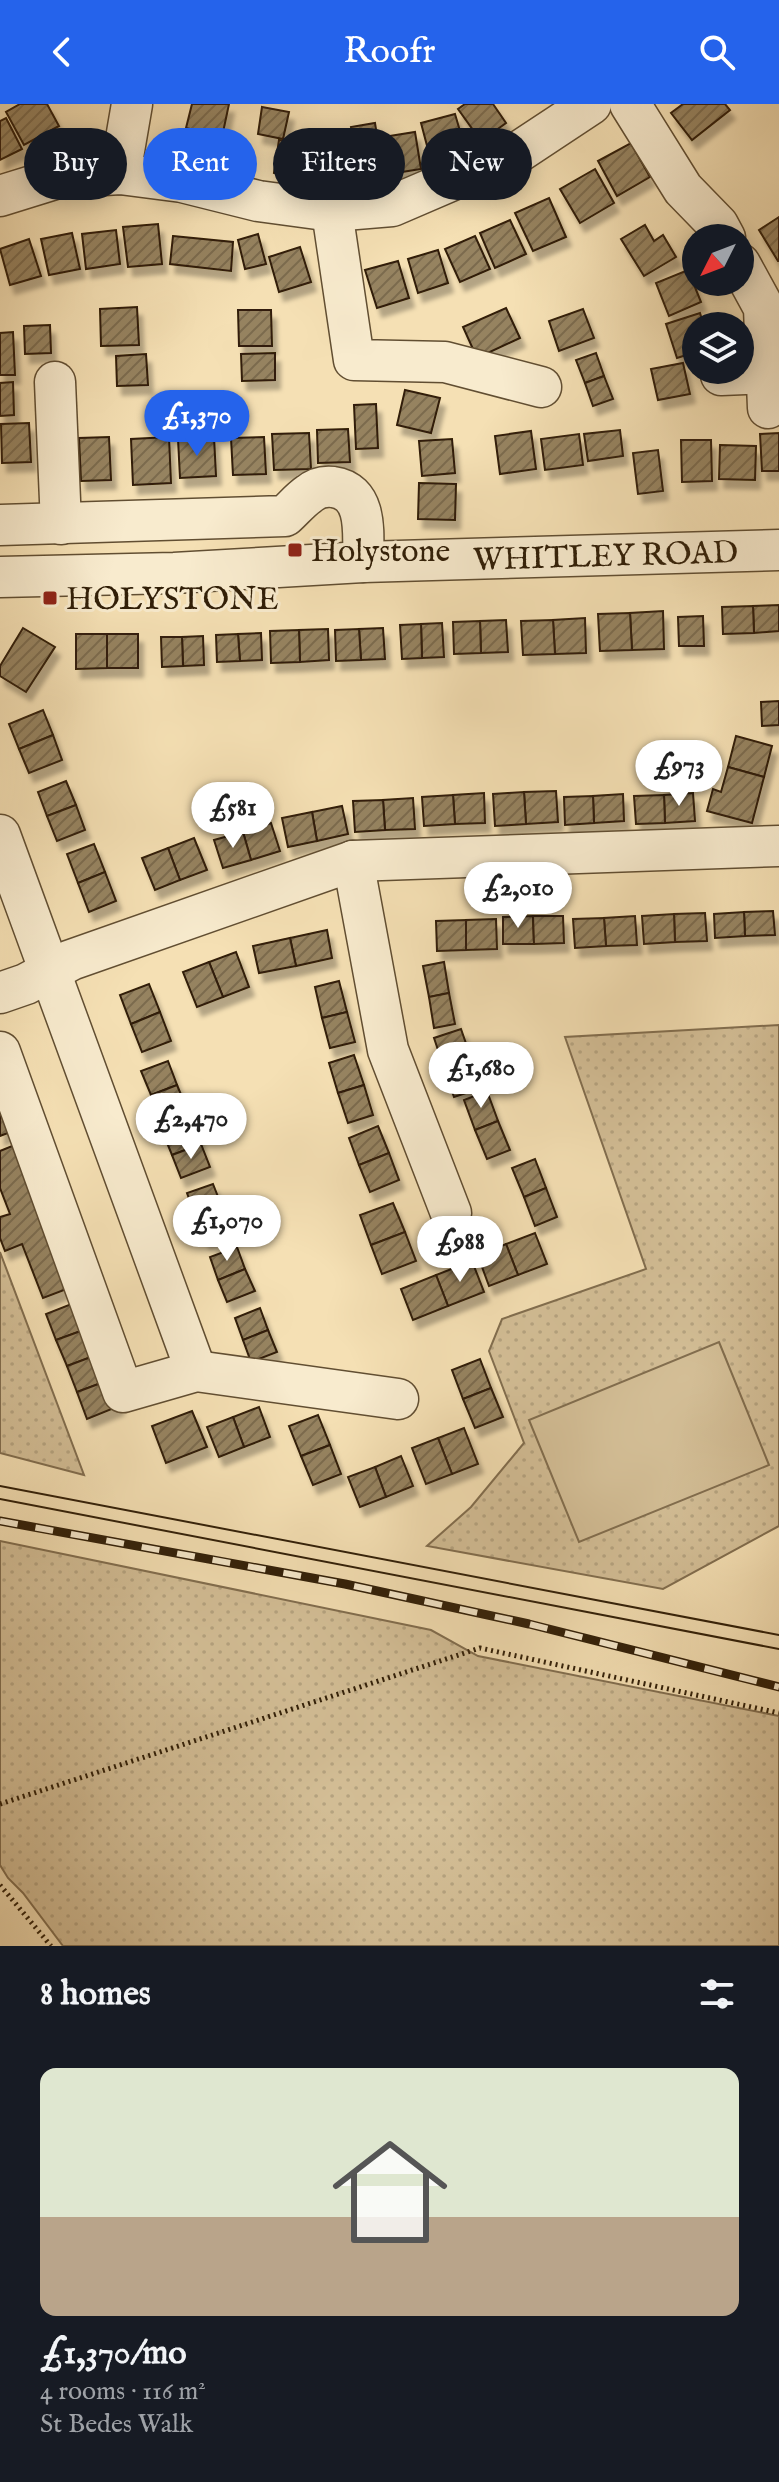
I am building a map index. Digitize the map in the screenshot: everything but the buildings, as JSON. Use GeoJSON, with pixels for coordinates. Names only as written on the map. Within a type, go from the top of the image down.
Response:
{"type":"FeatureCollection","features":[{"type":"Feature","properties":{"kind":"street"},"geometry":{"type":"LineString","coordinates":[[127,133],[132,104]]}},
{"type":"Feature","properties":{"kind":"street"},"geometry":{"type":"LineString","coordinates":[[127,175],[182,182],[258,201],[332,211],[392,206],[520,151],[591,104]]}},
{"type":"Feature","properties":{"kind":"street"},"geometry":{"type":"LineString","coordinates":[[630,104],[683,189],[717,224]]}},
{"type":"Feature","properties":{"kind":"street"},"geometry":{"type":"LineString","coordinates":[[0,196],[24,189]]}},
{"type":"Feature","properties":{"kind":"street"},"geometry":{"type":"LineString","coordinates":[[332,211],[354,360],[445,362],[541,387]]}},
{"type":"Feature","properties":{"kind":"street"},"geometry":{"type":"LineString","coordinates":[[749,384],[767,390],[764,308],[754,290]]}},
{"type":"Feature","properties":{"kind":"street"},"geometry":{"type":"LineString","coordinates":[[55,382],[61,524]]}},
{"type":"Feature","properties":{"kind":"street"},"geometry":{"type":"LineString","coordinates":[[0,525],[285,516],[308,494],[323,486],[339,488],[354,497],[362,515],[363,562]]}},
{"type":"Feature","properties":{"kind":"street","name":"WHITLEY ROAD"},"geometry":{"type":"LineString","coordinates":[[0,577],[174,573],[363,562],[779,550]]}},
{"type":"Feature","properties":{"kind":"street"},"geometry":{"type":"LineString","coordinates":[[0,835],[196,1371]]}},
{"type":"Feature","properties":{"kind":"street"},"geometry":{"type":"LineString","coordinates":[[0,993],[26,984],[71,960],[353,861],[779,846]]}},
{"type":"Feature","properties":{"kind":"street"},"geometry":{"type":"LineString","coordinates":[[353,861],[388,1050],[452,1212]]}},
{"type":"Feature","properties":{"kind":"street"},"geometry":{"type":"LineString","coordinates":[[0,1052],[123,1392],[196,1371],[409,1400]]}},
{"type":"Feature","properties":{"kind":"path"},"geometry":{"type":"LineString","coordinates":[[0,1804],[480,1648],[779,1713]]}},
{"type":"Feature","properties":{"kind":"path"},"geometry":{"type":"LineString","coordinates":[[0,1885],[51,1946]]}},
{"type":"Feature","properties":{"kind":"shaded area"},"geometry":{"type":"Polygon","coordinates":[[[779,1025],[779,1526],[663,1589],[427,1546],[471,1507],[524,1443],[489,1351],[502,1319],[646,1269],[565,1037],[779,1025]]]}},
{"type":"Feature","properties":{"kind":"shaded area"},"geometry":{"type":"Polygon","coordinates":[[[0,1252],[84,1475],[0,1453],[0,1252]]]}},
{"type":"Feature","properties":{"kind":"shaded area"},"geometry":{"type":"Polygon","coordinates":[[[719,1342],[769,1465],[579,1542],[529,1420],[719,1342]]]}},
{"type":"Feature","properties":{"kind":"shaded area"},"geometry":{"type":"Polygon","coordinates":[[[0,1541],[431,1630],[478,1656],[779,1716],[779,1946],[63,1946],[0,1865],[0,1541]]]}},
{"type":"Feature","properties":{"kind":"tram line"},"geometry":{"type":"LineString","coordinates":[[0,1486],[779,1635]]}},
{"type":"Feature","properties":{"kind":"tram line"},"geometry":{"type":"LineString","coordinates":[[0,1499],[779,1649]]}},
{"type":"Feature","properties":{"kind":"railway"},"geometry":{"type":"LineString","coordinates":[[0,1521],[345,1584],[529,1624],[779,1687]]}},
{"type":"Feature","properties":{"kind":"place","name":"Holystone"},"geometry":{"type":"Point","coordinates":[295,550]}},
{"type":"Feature","properties":{"kind":"place","name":"HOLYSTONE"},"geometry":{"type":"Point","coordinates":[50,598]}}]}
